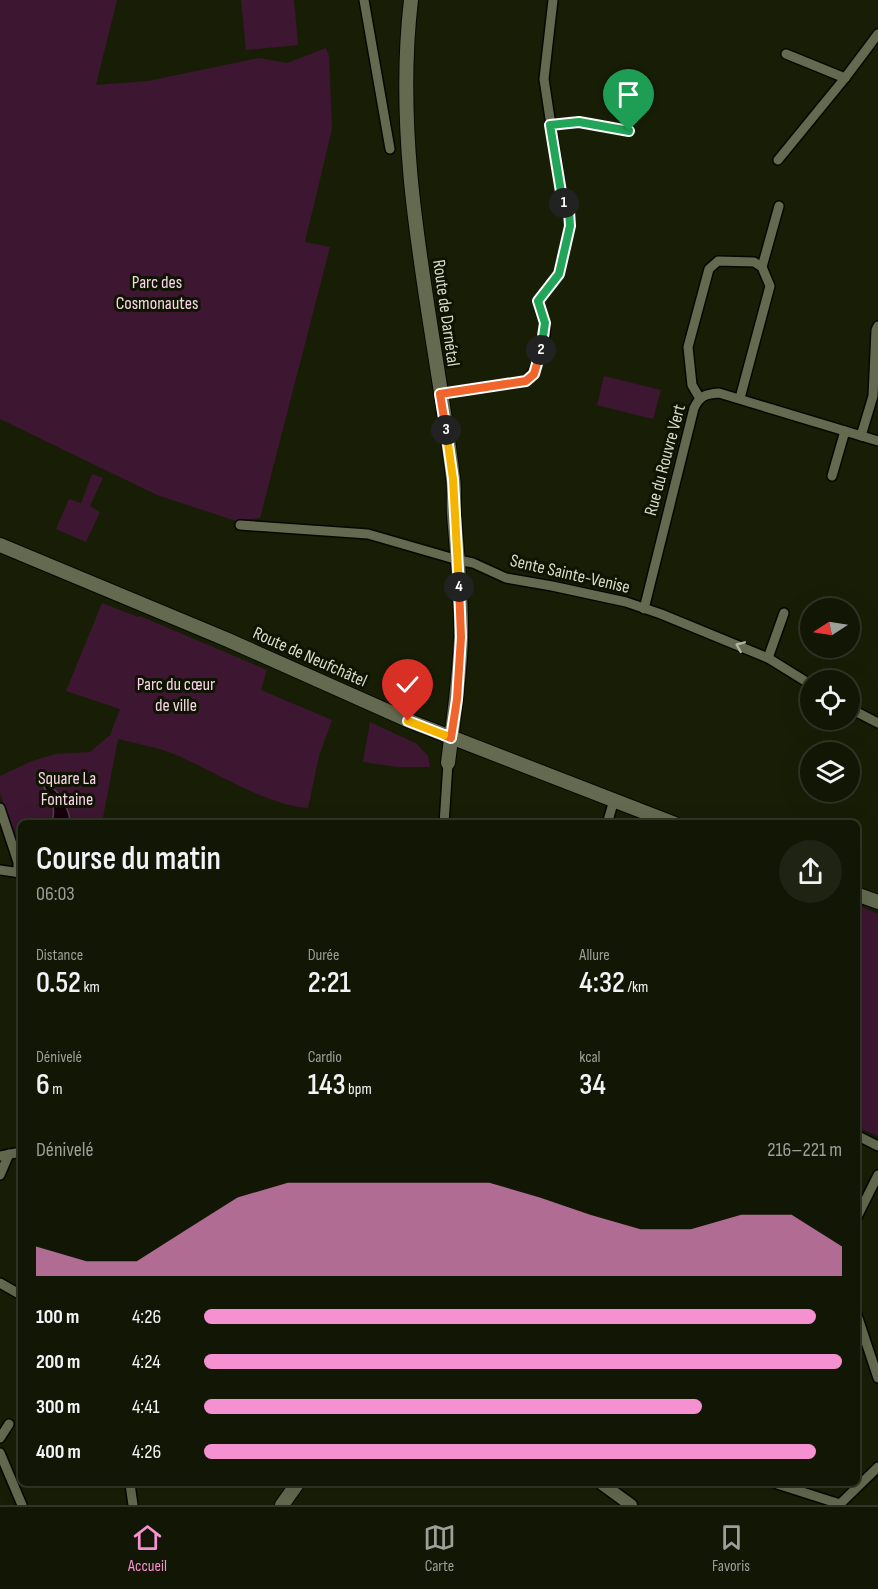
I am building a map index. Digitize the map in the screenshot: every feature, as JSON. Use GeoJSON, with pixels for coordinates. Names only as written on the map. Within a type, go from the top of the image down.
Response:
{"type":"FeatureCollection","features":[{"type":"Feature","properties":{"kind":"main road","name":"Route de Darnétal"},"geometry":{"type":"LineString","coordinates":[[411,0],[407,46],[408,158],[411,199],[453,479],[458,560],[461,637],[457,699],[448,763]]}},
{"type":"Feature","properties":{"kind":"main road","name":"Route de Neufchâtel"},"geometry":{"type":"LineString","coordinates":[[0,545],[228,640],[412,723],[664,820]]}},
{"type":"Feature","properties":{"kind":"main road"},"geometry":{"type":"LineString","coordinates":[[860,895],[878,902]]}},
{"type":"Feature","properties":{"kind":"main road"},"geometry":{"type":"LineString","coordinates":[[282,1505],[296,1486]]}},
{"type":"Feature","properties":{"kind":"street"},"geometry":{"type":"LineString","coordinates":[[364,0],[390,149]]}},
{"type":"Feature","properties":{"kind":"street"},"geometry":{"type":"LineString","coordinates":[[440,394],[526,381],[534,374],[545,331],[545,323],[538,301],[559,274],[570,226],[569,211],[562,198],[544,79],[553,0]]}},
{"type":"Feature","properties":{"kind":"street"},"geometry":{"type":"LineString","coordinates":[[778,160],[878,34]]}},
{"type":"Feature","properties":{"kind":"street"},"geometry":{"type":"LineString","coordinates":[[786,54],[845,78]]}},
{"type":"Feature","properties":{"kind":"street"},"geometry":{"type":"LineString","coordinates":[[550,125],[579,122],[629,131]]}},
{"type":"Feature","properties":{"kind":"street"},"geometry":{"type":"LineString","coordinates":[[762,267],[779,206]]}},
{"type":"Feature","properties":{"kind":"street"},"geometry":{"type":"LineString","coordinates":[[699,397],[692,385],[688,347],[709,269],[718,261],[754,262],[762,267],[770,286],[740,398]]}},
{"type":"Feature","properties":{"kind":"street"},"geometry":{"type":"LineString","coordinates":[[861,436],[873,396],[878,326]]}},
{"type":"Feature","properties":{"kind":"street","name":"Rue du Rouvre Vert"},"geometry":{"type":"LineString","coordinates":[[644,609],[694,408],[699,397],[719,393],[740,398],[878,441]]}},
{"type":"Feature","properties":{"kind":"street"},"geometry":{"type":"LineString","coordinates":[[832,477],[845,431]]}},
{"type":"Feature","properties":{"kind":"street","name":"Sente Sainte-Venise"},"geometry":{"type":"LineString","coordinates":[[240,525],[368,534],[478,565],[506,578],[552,585],[626,602],[768,658],[800,678]]}},
{"type":"Feature","properties":{"kind":"street"},"geometry":{"type":"LineString","coordinates":[[768,658],[784,613]]}},
{"type":"Feature","properties":{"kind":"street"},"geometry":{"type":"LineString","coordinates":[[860,714],[878,723]]}},
{"type":"Feature","properties":{"kind":"street"},"geometry":{"type":"LineString","coordinates":[[444,820],[448,763]]}},
{"type":"Feature","properties":{"kind":"street"},"geometry":{"type":"LineString","coordinates":[[608,820],[614,801]]}},
{"type":"Feature","properties":{"kind":"street"},"geometry":{"type":"LineString","coordinates":[[0,808],[18,862]]}},
{"type":"Feature","properties":{"kind":"street"},"geometry":{"type":"LineString","coordinates":[[0,870],[18,873]]}},
{"type":"Feature","properties":{"kind":"street"},"geometry":{"type":"LineString","coordinates":[[860,1137],[878,1146]]}},
{"type":"Feature","properties":{"kind":"street"},"geometry":{"type":"LineString","coordinates":[[0,1175],[5,1155]]}},
{"type":"Feature","properties":{"kind":"street"},"geometry":{"type":"LineString","coordinates":[[860,1211],[878,1175]]}},
{"type":"Feature","properties":{"kind":"street"},"geometry":{"type":"LineString","coordinates":[[0,1282],[18,1293]]}},
{"type":"Feature","properties":{"kind":"street"},"geometry":{"type":"LineString","coordinates":[[860,1324],[878,1378]]}},
{"type":"Feature","properties":{"kind":"street"},"geometry":{"type":"LineString","coordinates":[[0,1438],[9,1424]]}},
{"type":"Feature","properties":{"kind":"street"},"geometry":{"type":"LineString","coordinates":[[0,1452],[22,1505]]}},
{"type":"Feature","properties":{"kind":"street"},"geometry":{"type":"LineString","coordinates":[[860,1485],[878,1467]]}},
{"type":"Feature","properties":{"kind":"street"},"geometry":{"type":"LineString","coordinates":[[129,1486],[133,1505]]}},
{"type":"Feature","properties":{"kind":"street"},"geometry":{"type":"LineString","coordinates":[[607,1486],[631,1505]]}},
{"type":"Feature","properties":{"kind":"street"},"geometry":{"type":"LineString","coordinates":[[783,1486],[839,1505],[858,1486]]}},
{"type":"Feature","properties":{"kind":"green space","name":"Parc des Cosmonautes"},"geometry":{"type":"Polygon","coordinates":[[[0,0],[117,0],[96,85],[148,81],[259,58],[287,63],[326,48],[329,56],[332,129],[305,242],[330,247],[260,518],[236,521],[157,495],[0,419],[0,0]]]}},
{"type":"Feature","properties":{"kind":"green space"},"geometry":{"type":"Polygon","coordinates":[[[241,0],[294,0],[298,45],[246,50],[241,0]]]}},
{"type":"Feature","properties":{"kind":"green space"},"geometry":{"type":"Polygon","coordinates":[[[604,376],[661,390],[653,419],[597,405],[604,376]]]}},
{"type":"Feature","properties":{"kind":"green space"},"geometry":{"type":"Polygon","coordinates":[[[92,474],[103,478],[90,506],[100,512],[86,542],[56,529],[69,499],[81,503],[92,474]]]}},
{"type":"Feature","properties":{"kind":"green space","name":"Parc du cœur de ville"},"geometry":{"type":"Polygon","coordinates":[[[102,603],[140,616],[267,670],[261,690],[332,720],[319,756],[308,808],[292,806],[259,795],[169,752],[118,739],[103,820],[18,820],[18,848],[0,793],[0,776],[32,761],[55,754],[90,752],[110,735],[120,709],[66,691],[102,603]]]}},
{"type":"Feature","properties":{"kind":"green space"},"geometry":{"type":"Polygon","coordinates":[[[370,722],[417,744],[428,756],[430,767],[398,767],[363,762],[370,722]]]}},
{"type":"Feature","properties":{"kind":"green space"},"geometry":{"type":"Polygon","coordinates":[[[860,906],[878,914],[878,1136],[860,1128],[860,906]]]}},
{"type":"Feature","properties":{"kind":"shaded area"},"geometry":{"type":"Polygon","coordinates":[[[46,784],[51,787],[63,800],[69,820],[52,820],[54,809],[44,787],[46,784]]]}},
{"type":"Feature","properties":{"kind":"route"},"geometry":{"type":"LineString","coordinates":[[408,721],[451,738],[457,699],[461,637],[454,491],[440,394],[526,381],[534,374],[545,331],[545,323],[538,308],[538,301],[559,274],[570,226],[569,211],[562,198],[550,125],[579,122],[629,131]]}},
{"type":"Feature","properties":{"kind":"park label","name":"Square La Fontaine"},"geometry":{"type":"Point","coordinates":[67,788]}}]}
